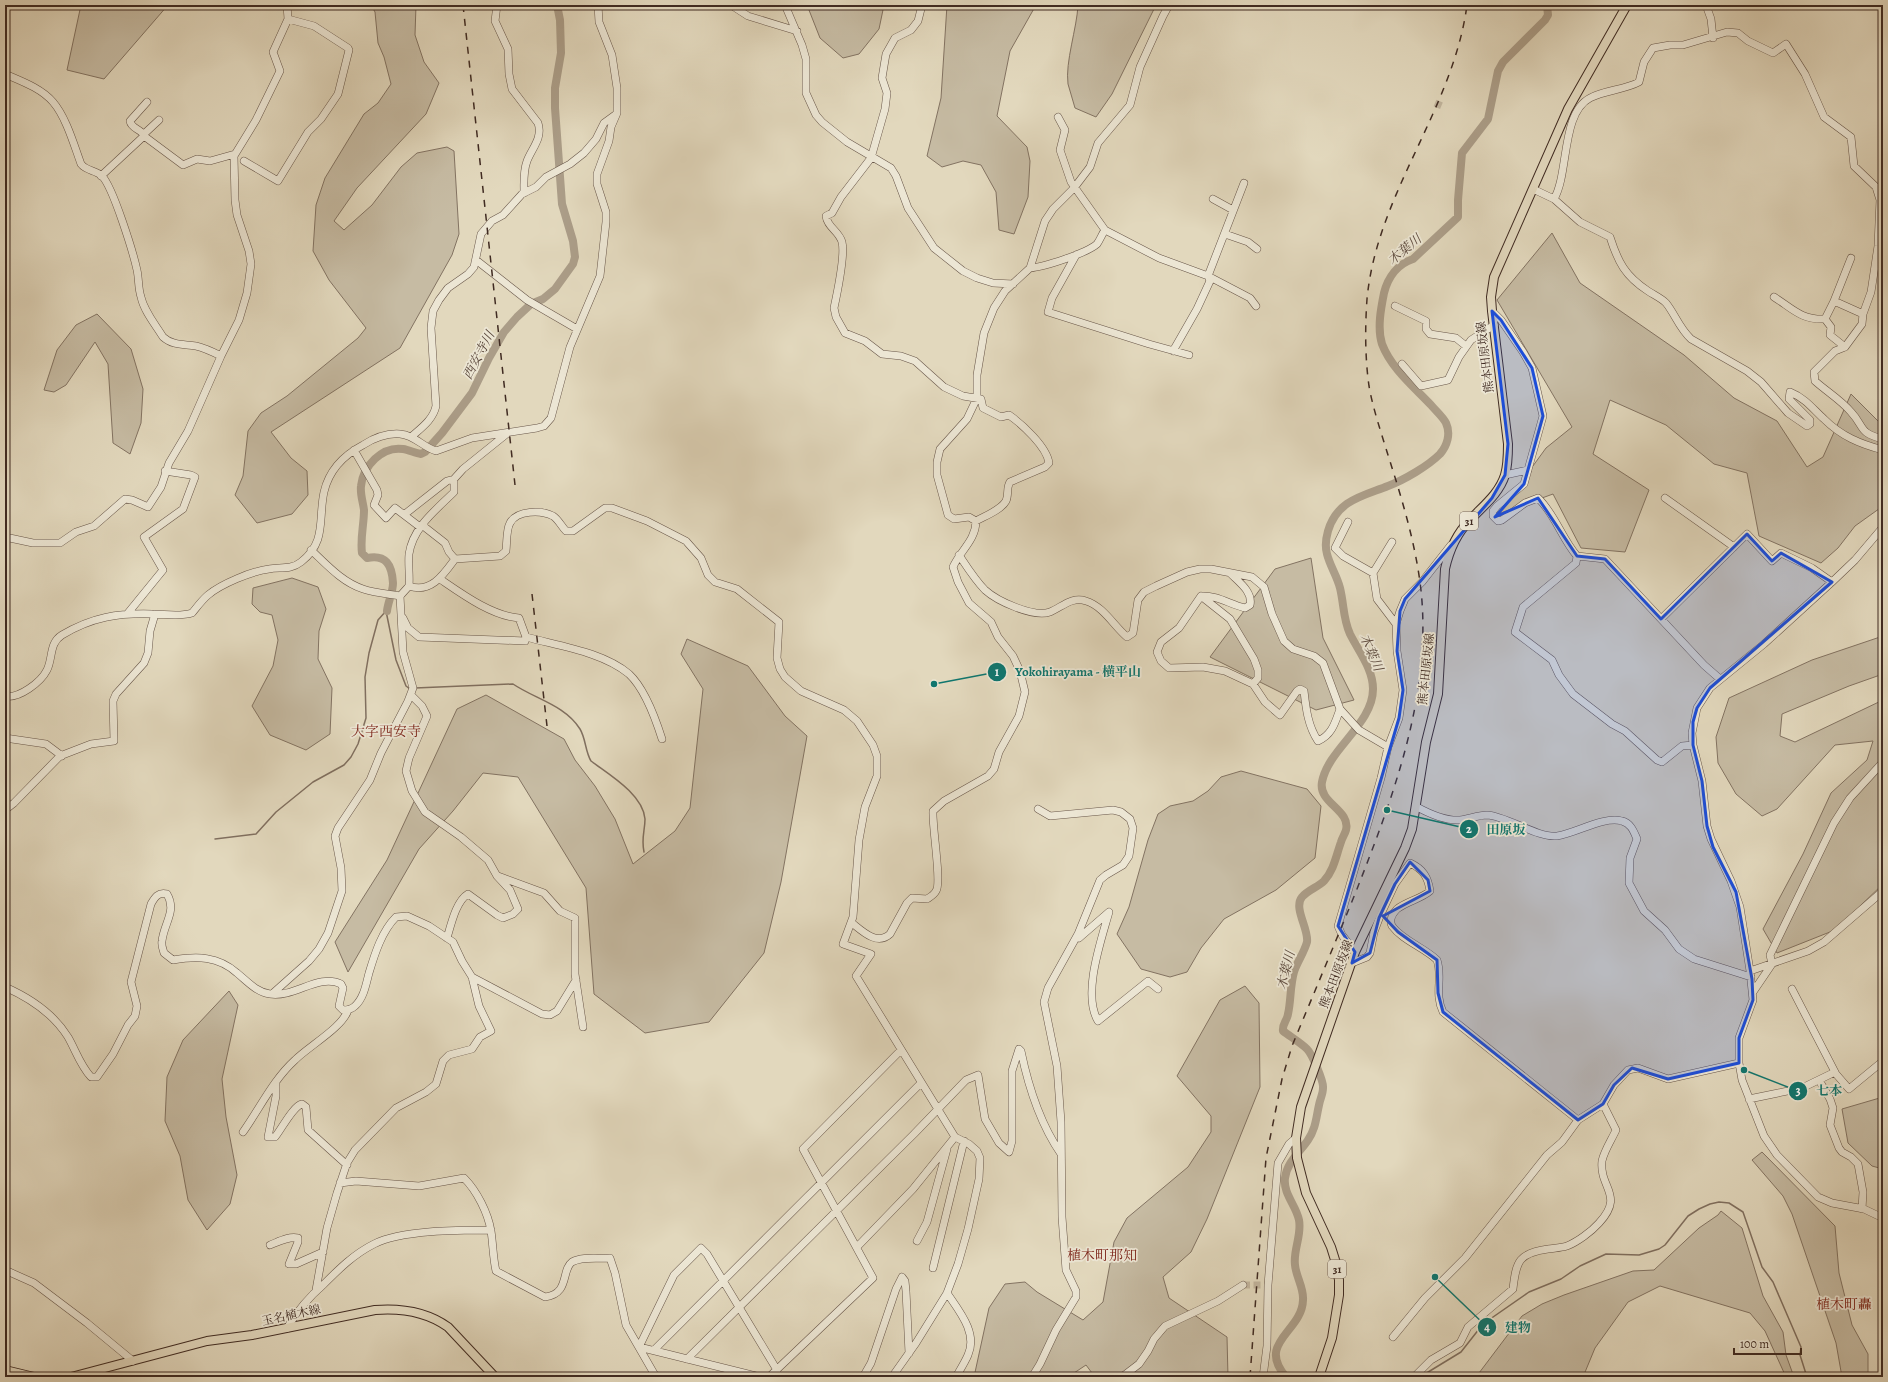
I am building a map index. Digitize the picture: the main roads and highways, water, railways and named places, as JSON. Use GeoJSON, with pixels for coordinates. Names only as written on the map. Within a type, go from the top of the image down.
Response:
{"type":"FeatureCollection","features":[{"type":"Feature","properties":{"kind":"main road","name":"熊本田原坂線"},"geometry":{"type":"LineString","coordinates":[[1320,1377],[1332,1338],[1339,1295],[1339,1280],[1331,1247],[1306,1193],[1298,1166],[1296,1138],[1301,1107],[1355,952],[1406,848],[1412,829],[1417,807],[1420,772],[1438,694],[1445,569],[1449,554],[1457,536],[1468,522],[1492,498],[1505,475],[1508,460],[1508,444],[1492,311],[1494,277],[1568,109],[1627,5]]}},
{"type":"Feature","properties":{"kind":"main road","name":"玉名植木線"},"geometry":{"type":"LineString","coordinates":[[71,1377],[206,1341],[252,1335],[375,1310],[390,1309],[428,1316],[448,1327],[495,1377]]}},
{"type":"Feature","properties":{"kind":"main road"},"geometry":{"type":"LineString","coordinates":[[5,1370],[34,1377]]}},
{"type":"Feature","properties":{"kind":"waterway","name":"西安寺川"},"geometry":{"type":"LineString","coordinates":[[387,611],[393,583],[389,566],[383,559],[374,557],[367,558],[362,553],[361,542],[364,510],[361,489],[365,471],[375,459],[388,451],[403,449],[421,454],[425,452],[442,433],[472,393],[489,358],[504,332],[531,304],[543,299],[555,289],[573,264],[575,257],[573,241],[562,204],[555,108],[555,88],[561,53],[560,20],[557,5]]}},
{"type":"Feature","properties":{"kind":"waterway","name":"木葉川"},"geometry":{"type":"LineString","coordinates":[[1286,1377],[1278,1365],[1276,1355],[1278,1346],[1283,1337],[1296,1321],[1301,1311],[1303,1296],[1295,1265],[1295,1254],[1300,1226],[1295,1209],[1286,1189],[1285,1178],[1288,1167],[1313,1131],[1323,1092],[1323,1085],[1315,1062],[1307,1049],[1283,1031],[1283,1029],[1290,1004],[1294,972],[1307,942],[1306,931],[1300,913],[1300,902],[1304,895],[1322,883],[1327,877],[1332,868],[1341,840],[1346,830],[1344,817],[1325,796],[1322,789],[1322,782],[1332,758],[1366,714],[1371,702],[1373,689],[1371,674],[1348,628],[1340,588],[1327,554],[1326,545],[1328,531],[1332,521],[1344,506],[1360,496],[1394,483],[1416,472],[1440,454],[1445,447],[1448,436],[1445,421],[1397,369],[1386,353],[1382,344],[1380,325],[1384,293],[1394,272],[1403,264],[1413,259],[1458,217],[1462,153],[1488,119],[1498,71],[1503,62],[1545,20],[1548,15],[1547,5]]}},
{"type":"Feature","properties":{"kind":"waterway"},"geometry":{"type":"LineString","coordinates":[[215,839],[256,834],[276,812],[313,782],[344,765],[351,757],[358,744],[366,718],[365,677],[369,653],[378,620],[386,611],[396,660],[406,686],[410,689]]}},
{"type":"Feature","properties":{"kind":"waterway"},"geometry":{"type":"LineString","coordinates":[[415,688],[513,684],[558,708],[574,721],[580,729],[591,761],[615,778],[632,793],[638,801],[643,810],[645,819],[643,839],[644,852]]}},
{"type":"Feature","properties":{"kind":"waterway"},"geometry":{"type":"LineString","coordinates":[[1420,1377],[1461,1352],[1483,1324],[1529,1292],[1561,1279],[1580,1266],[1606,1254],[1639,1255],[1659,1249],[1665,1245],[1688,1216],[1710,1204],[1719,1202],[1729,1203],[1743,1212],[1762,1267],[1773,1282],[1801,1347],[1800,1355],[1807,1377]]}},
{"type":"Feature","properties":{"kind":"tunnel"},"geometry":{"type":"LineString","coordinates":[[1435,103],[1442,106]]}},
{"type":"Feature","properties":{"kind":"tunnel"},"geometry":{"type":"LineString","coordinates":[[1243,1285],[1268,1285]]}},
{"type":"Feature","properties":{"kind":"railway"},"geometry":{"type":"LineString","coordinates":[[463,5],[515,485]]}},
{"type":"Feature","properties":{"kind":"railway"},"geometry":{"type":"LineString","coordinates":[[1250,1377],[1266,1158],[1282,1079],[1292,1046],[1357,889],[1385,815],[1408,739],[1416,700],[1421,661],[1423,622],[1420,582],[1407,517],[1377,420],[1369,386],[1366,342],[1367,299],[1374,260],[1385,223],[1399,187],[1447,80],[1459,43],[1467,5]]}},
{"type":"Feature","properties":{"kind":"railway"},"geometry":{"type":"LineString","coordinates":[[532,594],[547,726]]}},
{"type":"Feature","properties":{"kind":"place","name":"Yokohirayama - 横平山"},"geometry":{"type":"Point","coordinates":[934,684]}},
{"type":"Feature","properties":{"kind":"place","name":"田原坂"},"geometry":{"type":"Point","coordinates":[1387,810]}},
{"type":"Feature","properties":{"kind":"place","name":"七本"},"geometry":{"type":"Point","coordinates":[1744,1070]}},
{"type":"Feature","properties":{"kind":"place","name":"建物"},"geometry":{"type":"Point","coordinates":[1435,1277]}},
{"type":"Feature","properties":{"kind":"district","name":"大字西安寺"},"geometry":{"type":"Point","coordinates":[386,731]}},
{"type":"Feature","properties":{"kind":"district","name":"植木町那知"},"geometry":{"type":"Point","coordinates":[1102,1255]}},
{"type":"Feature","properties":{"kind":"district","name":"植木町轟"},"geometry":{"type":"Point","coordinates":[1844,1304]}}]}
